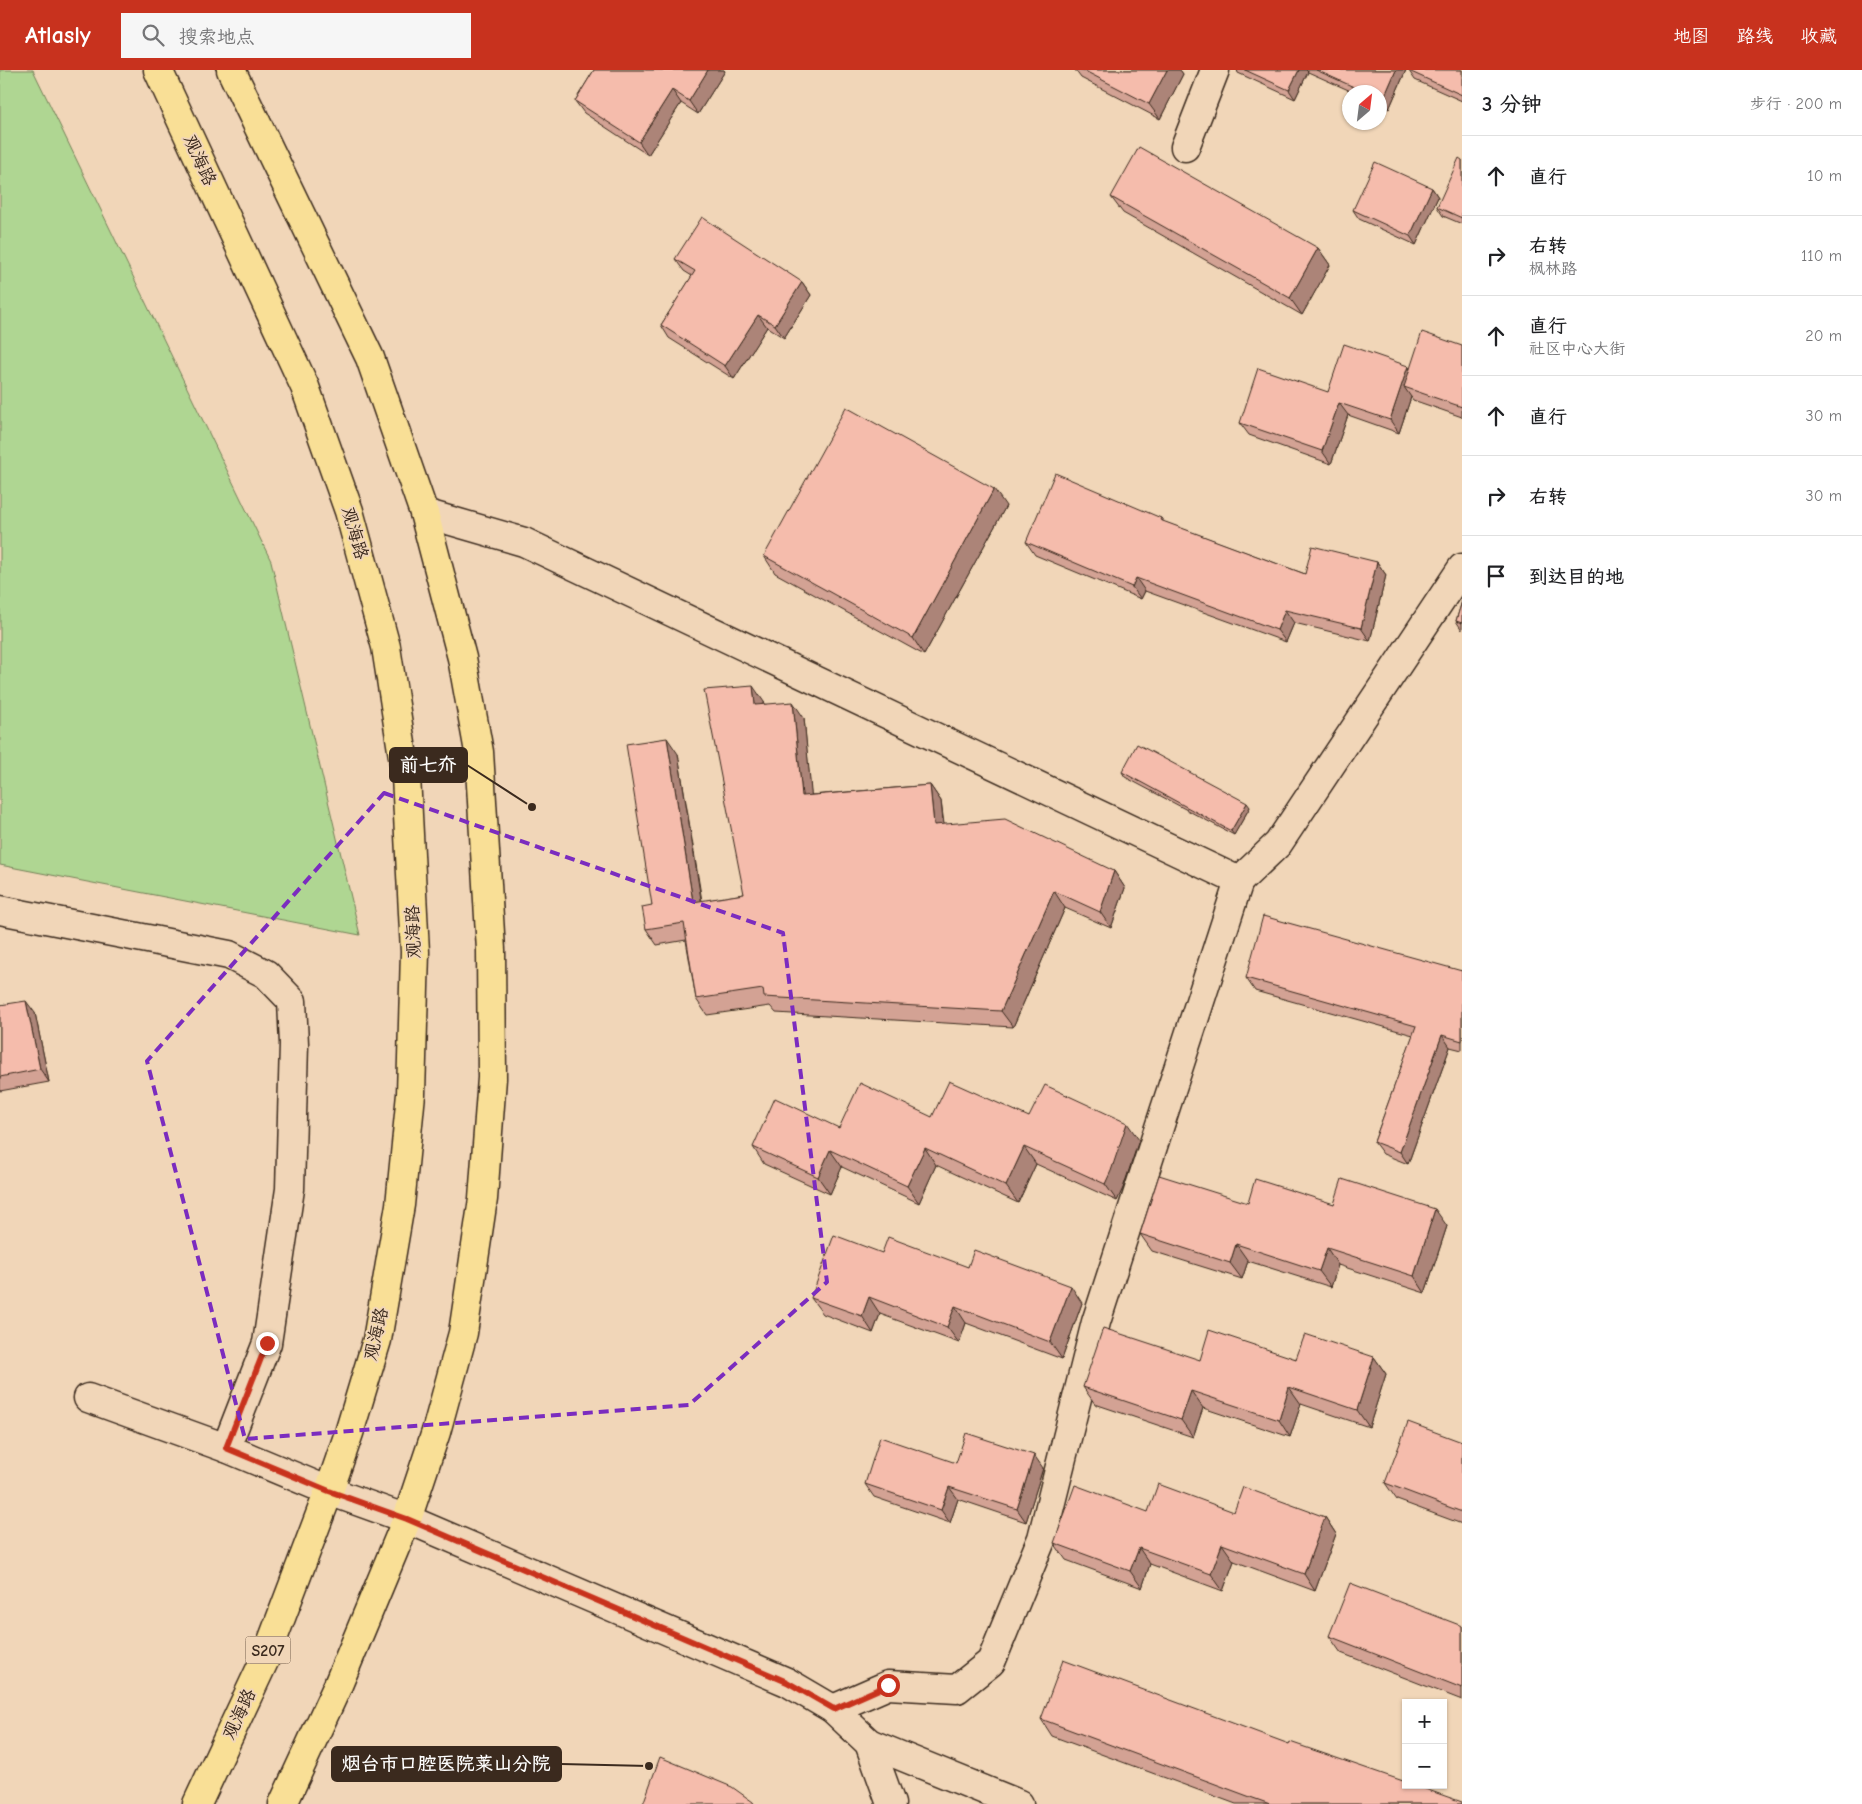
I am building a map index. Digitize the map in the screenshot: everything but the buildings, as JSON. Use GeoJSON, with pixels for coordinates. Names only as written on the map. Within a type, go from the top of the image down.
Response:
{"type":"FeatureCollection","features":[{"type":"Feature","properties":{"kind":"main road","name":"观海路"},"geometry":{"type":"LineString","coordinates":[[158,70],[305,386],[349,511],[386,647],[406,776],[415,952],[411,1094],[400,1205],[377,1340],[350,1433],[266,1657],[197,1804]]}},
{"type":"Feature","properties":{"kind":"main road"},"geometry":{"type":"LineString","coordinates":[[231,70],[370,358],[424,513],[462,658],[479,752],[491,950],[492,1078],[483,1199],[463,1333],[436,1432],[407,1519],[338,1685],[283,1804]]}},
{"type":"Feature","properties":{"kind":"street"},"geometry":{"type":"LineString","coordinates":[[1185,147],[1215,70]]}},
{"type":"Feature","properties":{"kind":"street"},"geometry":{"type":"LineString","coordinates":[[424,513],[524,542],[1239,880]]}},
{"type":"Feature","properties":{"kind":"street"},"geometry":{"type":"LineString","coordinates":[[834,1709],[888,1685],[957,1689],[991,1662],[1042,1538],[1096,1322],[1239,880],[1278,844],[1462,568]]}},
{"type":"Feature","properties":{"kind":"street"},"geometry":{"type":"LineString","coordinates":[[0,910],[229,955],[266,974],[292,1001],[294,1044],[290,1189],[267,1343],[226,1448]]}},
{"type":"Feature","properties":{"kind":"street"},"geometry":{"type":"LineString","coordinates":[[88,1398],[226,1448],[329,1491],[407,1519],[787,1682],[834,1709],[869,1743],[1020,1804]]}},
{"type":"Feature","properties":{"kind":"street"},"geometry":{"type":"LineString","coordinates":[[869,1743],[891,1804]]}},
{"type":"Feature","properties":{"kind":"highlighted area"},"geometry":{"type":"Polygon","coordinates":[[[384,793],[783,933],[827,1282],[689,1405],[245,1439],[147,1061],[384,793]]]}},
{"type":"Feature","properties":{"kind":"green space"},"geometry":{"type":"Polygon","coordinates":[[[0,70],[33,70],[271,561],[360,935],[0,865],[0,70]]]}},
{"type":"Feature","properties":{"kind":"place","name":"前七夼"},"geometry":{"type":"Point","coordinates":[532,807]}},
{"type":"Feature","properties":{"kind":"place","name":"烟台市口腔医院莱山分院"},"geometry":{"type":"Point","coordinates":[649,1766]}},
{"type":"Feature","properties":{"kind":"route"},"geometry":{"type":"LineString","coordinates":[[267,1343],[226,1448],[329,1491],[407,1519],[787,1682],[834,1709],[888,1685]]}}]}
